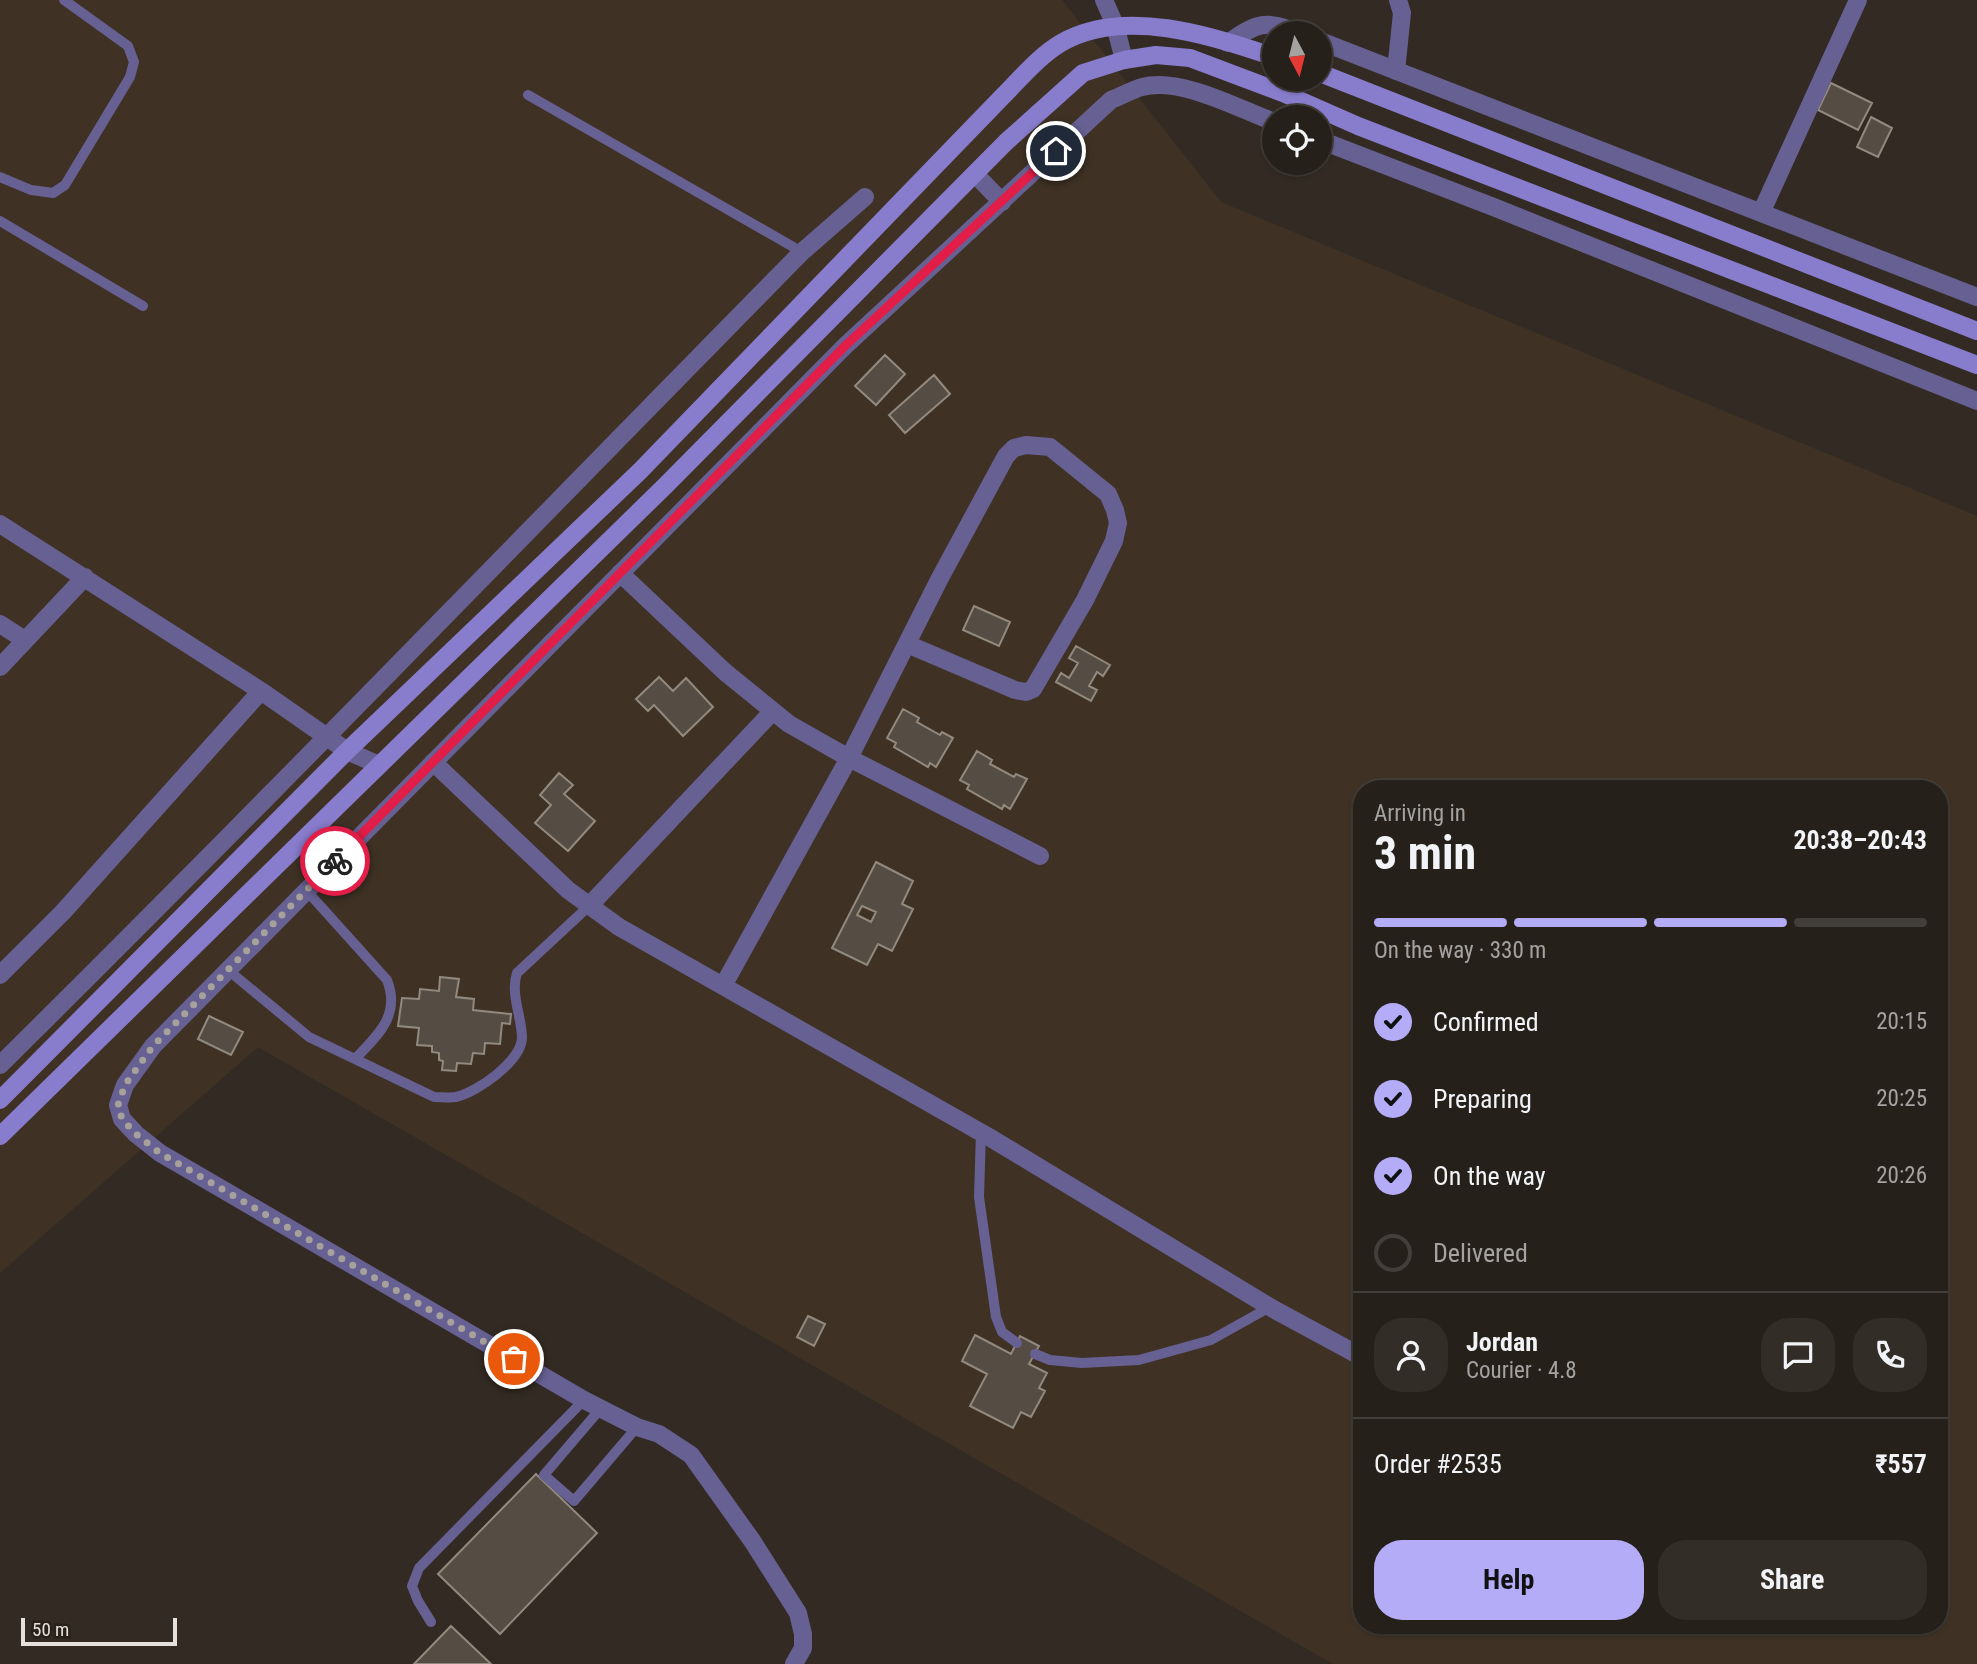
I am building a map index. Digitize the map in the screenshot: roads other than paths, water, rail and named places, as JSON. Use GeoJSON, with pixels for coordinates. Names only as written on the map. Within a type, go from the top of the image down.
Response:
{"type":"FeatureCollection","features":[{"type":"Feature","properties":{"kind":"street"},"geometry":{"type":"LineString","coordinates":[[1104,0],[1115,25],[1124,60]]}},
{"type":"Feature","properties":{"kind":"street"},"geometry":{"type":"LineString","coordinates":[[1396,71],[1402,13],[1398,0]]}},
{"type":"Feature","properties":{"kind":"street"},"geometry":{"type":"LineString","coordinates":[[1761,213],[1858,0]]}},
{"type":"Feature","properties":{"kind":"street"},"geometry":{"type":"LineString","coordinates":[[0,1100],[347,751],[640,471],[1026,73],[1058,45],[1076,36],[1115,25],[1191,32],[1262,53]]}},
{"type":"Feature","properties":{"kind":"street"},"geometry":{"type":"LineString","coordinates":[[1228,43],[1250,28],[1262,25]]}},
{"type":"Feature","properties":{"kind":"street"},"geometry":{"type":"LineString","coordinates":[[1332,46],[1977,297]]}},
{"type":"Feature","properties":{"kind":"street"},"geometry":{"type":"LineString","coordinates":[[0,1136],[665,486],[1006,142],[1083,73],[1124,60],[1156,55],[1190,58],[1283,93],[1371,131],[1977,365]]}},
{"type":"Feature","properties":{"kind":"street"},"geometry":{"type":"LineString","coordinates":[[1332,78],[1977,331]]}},
{"type":"Feature","properties":{"kind":"street"},"geometry":{"type":"LineString","coordinates":[[794,1664],[803,1648],[798,1613],[691,1455],[659,1434],[637,1427],[584,1400],[160,1153],[122,1119],[118,1105],[125,1085],[153,1046],[306,890],[845,346],[1111,100],[1142,87],[1169,85],[1262,117]]}},
{"type":"Feature","properties":{"kind":"street"},"geometry":{"type":"LineString","coordinates":[[1332,145],[1977,401]]}},
{"type":"Feature","properties":{"kind":"street"},"geometry":{"type":"LineString","coordinates":[[975,174],[1002,202]]}},
{"type":"Feature","properties":{"kind":"street"},"geometry":{"type":"LineString","coordinates":[[0,1065],[328,738],[439,620],[802,252],[865,197]]}},
{"type":"Feature","properties":{"kind":"street"},"geometry":{"type":"LineString","coordinates":[[723,986],[849,758],[907,644],[1006,456],[1014,448],[1026,445],[1050,447],[1108,495],[1118,523],[1114,541],[1085,600],[1040,682],[1033,689],[1027,692],[1015,690],[907,644]]}},
{"type":"Feature","properties":{"kind":"street"},"geometry":{"type":"LineString","coordinates":[[0,524],[261,691],[347,751],[379,765]]}},
{"type":"Feature","properties":{"kind":"street"},"geometry":{"type":"LineString","coordinates":[[620,573],[725,671],[789,724],[849,758],[1040,856]]}},
{"type":"Feature","properties":{"kind":"street"},"geometry":{"type":"LineString","coordinates":[[0,667],[85,578]]}},
{"type":"Feature","properties":{"kind":"street"},"geometry":{"type":"LineString","coordinates":[[0,624],[26,640]]}},
{"type":"Feature","properties":{"kind":"street"},"geometry":{"type":"LineString","coordinates":[[0,975],[63,912],[261,691]]}},
{"type":"Feature","properties":{"kind":"street"},"geometry":{"type":"LineString","coordinates":[[589,906],[773,711]]}},
{"type":"Feature","properties":{"kind":"street"},"geometry":{"type":"LineString","coordinates":[[433,762],[568,890],[619,928],[981,1132],[1270,1307],[1353,1352]]}},
{"type":"Feature","properties":{"kind":"lane"},"geometry":{"type":"LineString","coordinates":[[0,177],[31,190],[53,193],[65,184],[130,77],[134,62],[128,46],[64,0]]}},
{"type":"Feature","properties":{"kind":"lane"},"geometry":{"type":"LineString","coordinates":[[528,95],[802,252]]}},
{"type":"Feature","properties":{"kind":"lane"},"geometry":{"type":"LineString","coordinates":[[0,221],[143,306]]}},
{"type":"Feature","properties":{"kind":"lane"},"geometry":{"type":"LineString","coordinates":[[306,890],[387,980],[391,991],[391,1009],[381,1032],[355,1059]]}},
{"type":"Feature","properties":{"kind":"lane"},"geometry":{"type":"LineString","coordinates":[[228,970],[309,1037],[435,1097],[455,1097],[474,1091],[502,1070],[521,1047],[515,987],[517,973],[589,906]]}},
{"type":"Feature","properties":{"kind":"lane"},"geometry":{"type":"LineString","coordinates":[[981,1132],[979,1197],[996,1317],[1002,1332],[1017,1343]]}},
{"type":"Feature","properties":{"kind":"lane"},"geometry":{"type":"LineString","coordinates":[[1035,1354],[1050,1360],[1082,1363],[1139,1360],[1211,1340],[1270,1307]]}},
{"type":"Feature","properties":{"kind":"lane"},"geometry":{"type":"LineString","coordinates":[[431,1622],[412,1586],[419,1568],[584,1400]]}},
{"type":"Feature","properties":{"kind":"lane"},"geometry":{"type":"LineString","coordinates":[[602,1407],[544,1475],[574,1501],[637,1427]]}}]}
